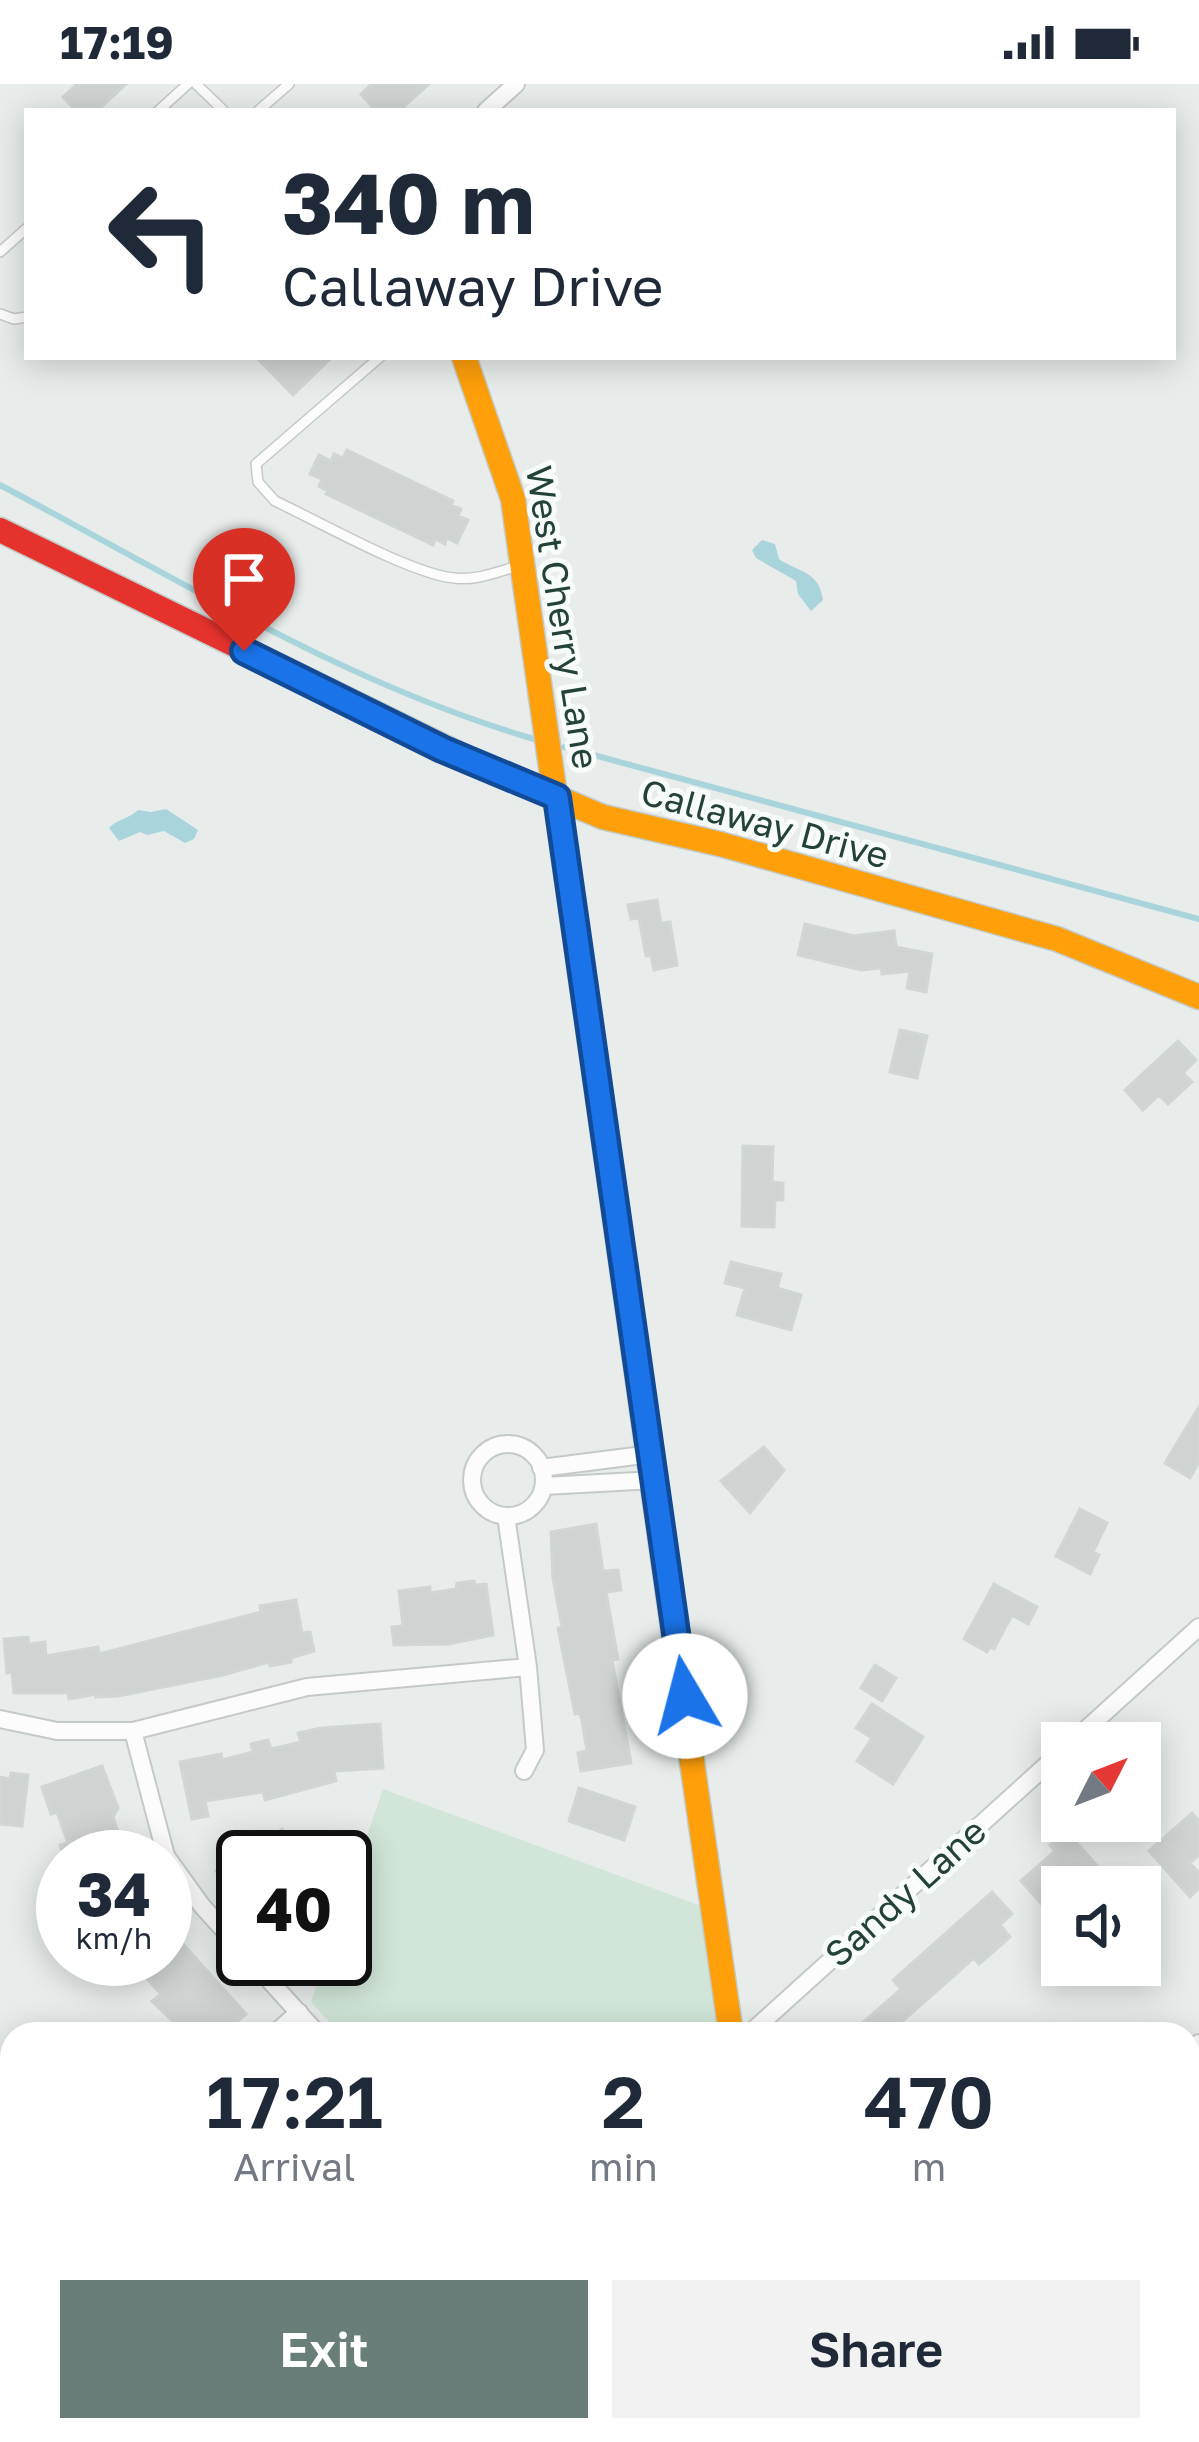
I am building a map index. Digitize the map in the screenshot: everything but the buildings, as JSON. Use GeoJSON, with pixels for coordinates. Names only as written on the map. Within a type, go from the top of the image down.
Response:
{"type":"FeatureCollection","features":[{"type":"Feature","properties":{"kind":"street"},"geometry":{"type":"LineString","coordinates":[[489,108],[516,84]]}},
{"type":"Feature","properties":{"kind":"street","name":"West Cherry Lane"},"geometry":{"type":"LineString","coordinates":[[465,360],[513,500],[729,2022]]}},
{"type":"Feature","properties":{"kind":"street","name":"Callaway Drive"},"geometry":{"type":"LineString","coordinates":[[0,530],[442,749],[603,817],[1007,923],[1199,997]]}},
{"type":"Feature","properties":{"kind":"street"},"geometry":{"type":"LineString","coordinates":[[495,1446],[523,1447],[543,1477],[532,1507],[506,1516],[492,1513],[474,1492],[471,1478],[483,1453],[495,1446]]}},
{"type":"Feature","properties":{"kind":"street"},"geometry":{"type":"LineString","coordinates":[[543,1477],[651,1454]]}},
{"type":"Feature","properties":{"kind":"street"},"geometry":{"type":"LineString","coordinates":[[543,1477],[655,1480]]}},
{"type":"Feature","properties":{"kind":"street"},"geometry":{"type":"LineString","coordinates":[[506,1516],[535,1750],[524,1771]]}},
{"type":"Feature","properties":{"kind":"street"},"geometry":{"type":"LineString","coordinates":[[1094,1722],[1199,1627]]}},
{"type":"Feature","properties":{"kind":"street"},"geometry":{"type":"LineString","coordinates":[[0,1719],[57,1731],[133,1731],[308,1687],[528,1667]]}},
{"type":"Feature","properties":{"kind":"street"},"geometry":{"type":"LineString","coordinates":[[133,1731],[166,1856],[216,1921]]}},
{"type":"Feature","properties":{"kind":"street","name":"Sandy Lane"},"geometry":{"type":"LineString","coordinates":[[761,2022],[1041,1770]]}},
{"type":"Feature","properties":{"kind":"street"},"geometry":{"type":"LineString","coordinates":[[275,1986],[308,2022]]}},
{"type":"Feature","properties":{"kind":"street"},"geometry":{"type":"LineString","coordinates":[[288,2022],[299,2012]]}},
{"type":"Feature","properties":{"kind":"lane"},"geometry":{"type":"LineString","coordinates":[[162,108],[192,84],[220,108]]}},
{"type":"Feature","properties":{"kind":"lane"},"geometry":{"type":"LineString","coordinates":[[261,108],[289,84]]}},
{"type":"Feature","properties":{"kind":"lane"},"geometry":{"type":"LineString","coordinates":[[0,252],[24,231]]}},
{"type":"Feature","properties":{"kind":"lane"},"geometry":{"type":"LineString","coordinates":[[377,360],[256,464],[259,482],[274,501],[426,572],[478,577],[521,565]]}},
{"type":"Feature","properties":{"kind":"green space"},"geometry":{"type":"Polygon","coordinates":[[[383,1789],[715,1911],[729,2022],[329,2022],[311,2002],[316,1986],[372,1986],[369,1830],[383,1789]]]}},
{"type":"Feature","properties":{"kind":"water"},"geometry":{"type":"Polygon","coordinates":[[[762,540],[775,544],[779,559],[817,583],[823,600],[811,611],[798,594],[796,581],[756,558],[752,550],[762,540]]]}},
{"type":"Feature","properties":{"kind":"water"},"geometry":{"type":"Polygon","coordinates":[[[166,809],[198,830],[194,839],[185,843],[164,831],[140,832],[119,841],[109,828],[138,810],[166,809]]]}},
{"type":"Feature","properties":{"kind":"waterway"},"geometry":{"type":"LineString","coordinates":[[0,485],[328,658],[395,689],[534,739]]}},
{"type":"Feature","properties":{"kind":"waterway"},"geometry":{"type":"LineString","coordinates":[[564,747],[1199,919]]}},
{"type":"Feature","properties":{"kind":"traffic: fast"},"geometry":{"type":"LineString","coordinates":[[584,1000],[692,1762]]}},
{"type":"Feature","properties":{"kind":"traffic: slow"},"geometry":{"type":"LineString","coordinates":[[465,360],[513,499],[584,1000]]}},
{"type":"Feature","properties":{"kind":"traffic: slow"},"geometry":{"type":"LineString","coordinates":[[489,769],[603,817],[720,844],[1057,939],[1199,997]]}},
{"type":"Feature","properties":{"kind":"traffic: slow"},"geometry":{"type":"LineString","coordinates":[[692,1762],[729,2022]]}},
{"type":"Feature","properties":{"kind":"traffic: jam"},"geometry":{"type":"LineString","coordinates":[[0,530],[489,769]]}},
{"type":"Feature","properties":{"kind":"route"},"geometry":{"type":"LineString","coordinates":[[244,651],[442,749],[557,797],[685,1696]]}}]}
